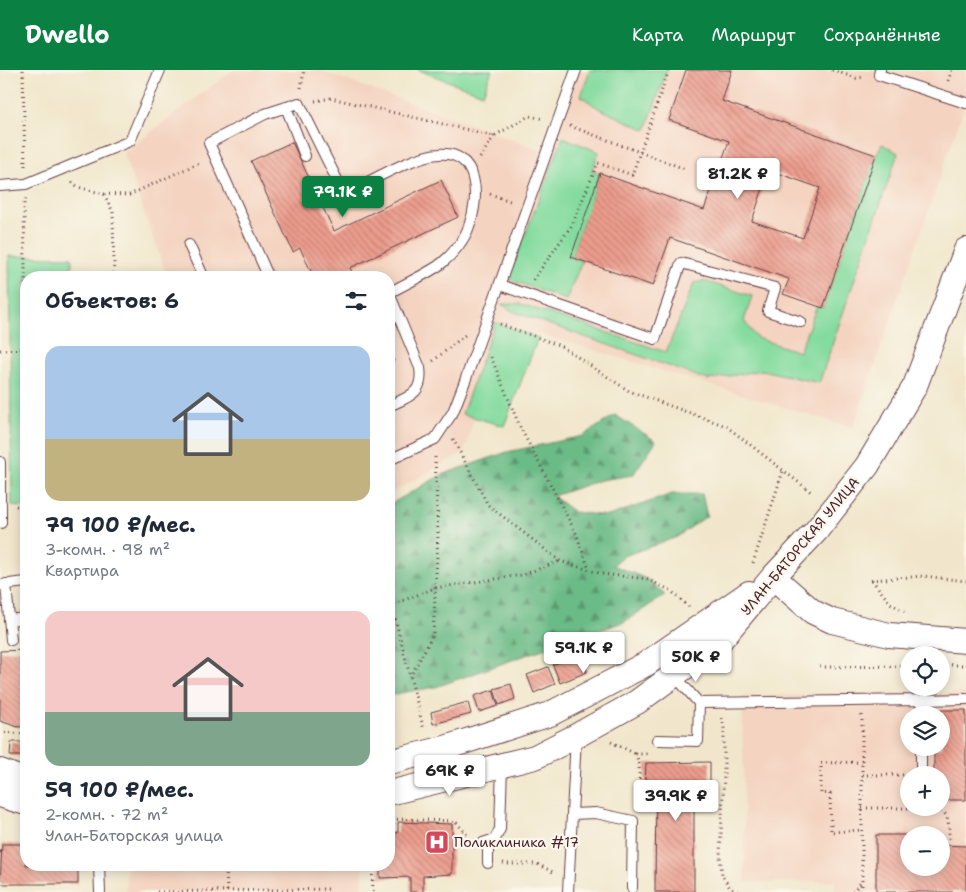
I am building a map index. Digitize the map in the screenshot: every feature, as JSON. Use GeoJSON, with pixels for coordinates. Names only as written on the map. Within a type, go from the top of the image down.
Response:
{"type":"FeatureCollection","features":[{"type":"Feature","properties":{"kind":"street","name":"УЛАН-БАТОРСКАЯ УЛИЦА"},"geometry":{"type":"LineString","coordinates":[[395,791],[534,757],[638,702],[718,643],[773,577],[816,531],[867,466],[915,386],[966,250]]}},
{"type":"Feature","properties":{"kind":"street"},"geometry":{"type":"LineString","coordinates":[[395,760],[445,748],[550,714],[646,664],[773,577],[813,612],[832,621],[890,635],[966,641]]}},
{"type":"Feature","properties":{"kind":"street"},"geometry":{"type":"LineString","coordinates":[[0,770],[20,778]]}},
{"type":"Feature","properties":{"kind":"street"},"geometry":{"type":"LineString","coordinates":[[0,795],[20,801]]}},
{"type":"Feature","properties":{"kind":"lane"},"geometry":{"type":"LineString","coordinates":[[0,186],[26,184],[130,142],[160,70]]}},
{"type":"Feature","properties":{"kind":"lane"},"geometry":{"type":"LineString","coordinates":[[395,457],[435,439],[453,412],[576,70]]}},
{"type":"Feature","properties":{"kind":"lane"},"geometry":{"type":"LineString","coordinates":[[879,73],[966,103]]}},
{"type":"Feature","properties":{"kind":"lane"},"geometry":{"type":"LineString","coordinates":[[266,271],[209,143],[265,114],[299,103],[344,194],[418,158],[439,154],[457,156],[471,170],[476,190],[474,205],[469,226],[457,247],[442,263],[395,290]]}},
{"type":"Feature","properties":{"kind":"lane"},"geometry":{"type":"LineString","coordinates":[[286,107],[305,156]]}},
{"type":"Feature","properties":{"kind":"lane"},"geometry":{"type":"LineString","coordinates":[[189,245],[201,271]]}},
{"type":"Feature","properties":{"kind":"lane"},"geometry":{"type":"LineString","coordinates":[[500,284],[655,339],[682,263],[775,288],[768,311],[801,322]]}},
{"type":"Feature","properties":{"kind":"lane"},"geometry":{"type":"LineString","coordinates":[[395,308],[420,372],[421,381],[414,394],[395,403]]}},
{"type":"Feature","properties":{"kind":"lane"},"geometry":{"type":"LineString","coordinates":[[0,462],[1,523]]}},
{"type":"Feature","properties":{"kind":"lane"},"geometry":{"type":"LineString","coordinates":[[11,640],[3,585],[20,583]]}},
{"type":"Feature","properties":{"kind":"lane"},"geometry":{"type":"LineString","coordinates":[[9,620],[20,619]]}},
{"type":"Feature","properties":{"kind":"lane"},"geometry":{"type":"LineString","coordinates":[[657,740],[698,741],[698,703],[674,675]]}},
{"type":"Feature","properties":{"kind":"lane"},"geometry":{"type":"LineString","coordinates":[[698,703],[966,699]]}},
{"type":"Feature","properties":{"kind":"lane"},"geometry":{"type":"LineString","coordinates":[[922,700],[922,706]]}},
{"type":"Feature","properties":{"kind":"lane"},"geometry":{"type":"LineString","coordinates":[[568,892],[576,736]]}},
{"type":"Feature","properties":{"kind":"lane"},"geometry":{"type":"LineString","coordinates":[[488,863],[485,842],[495,840],[500,829],[502,764]]}},
{"type":"Feature","properties":{"kind":"lane"},"geometry":{"type":"LineString","coordinates":[[572,814],[596,813],[633,821],[632,888]]}},
{"type":"Feature","properties":{"kind":"lane"},"geometry":{"type":"LineString","coordinates":[[99,871],[100,892]]}},
{"type":"Feature","properties":{"kind":"path"},"geometry":{"type":"LineString","coordinates":[[23,70],[26,184],[28,194],[24,201],[25,271]]}},
{"type":"Feature","properties":{"kind":"path"},"geometry":{"type":"LineString","coordinates":[[524,293],[572,225],[598,163],[632,175],[669,70]]}},
{"type":"Feature","properties":{"kind":"path"},"geometry":{"type":"LineString","coordinates":[[832,70],[856,78],[879,73]]}},
{"type":"Feature","properties":{"kind":"path"},"geometry":{"type":"LineString","coordinates":[[299,103],[331,98],[494,136]]}},
{"type":"Feature","properties":{"kind":"path"},"geometry":{"type":"LineString","coordinates":[[471,170],[494,136],[529,116],[547,119]]}},
{"type":"Feature","properties":{"kind":"path"},"geometry":{"type":"LineString","coordinates":[[565,124],[685,169]]}},
{"type":"Feature","properties":{"kind":"path"},"geometry":{"type":"LineString","coordinates":[[67,178],[78,187],[104,194],[129,195],[163,178]]}},
{"type":"Feature","properties":{"kind":"path"},"geometry":{"type":"LineString","coordinates":[[104,194],[113,212],[113,271]]}},
{"type":"Feature","properties":{"kind":"path"},"geometry":{"type":"LineString","coordinates":[[486,323],[495,322],[561,346],[630,391],[726,426],[811,492]]}},
{"type":"Feature","properties":{"kind":"path"},"geometry":{"type":"LineString","coordinates":[[420,372],[465,335]]}},
{"type":"Feature","properties":{"kind":"path"},"geometry":{"type":"LineString","coordinates":[[0,350],[20,349]]}},
{"type":"Feature","properties":{"kind":"path"},"geometry":{"type":"LineString","coordinates":[[488,352],[520,427],[576,533],[589,570]]}},
{"type":"Feature","properties":{"kind":"path"},"geometry":{"type":"LineString","coordinates":[[450,434],[488,505],[560,561],[602,574],[647,579],[670,590],[694,613]]}},
{"type":"Feature","properties":{"kind":"path"},"geometry":{"type":"LineString","coordinates":[[410,677],[433,635],[438,535],[435,439]]}},
{"type":"Feature","properties":{"kind":"path"},"geometry":{"type":"LineString","coordinates":[[753,563],[783,470]]}},
{"type":"Feature","properties":{"kind":"path"},"geometry":{"type":"LineString","coordinates":[[395,603],[435,588],[522,575],[560,561]]}},
{"type":"Feature","properties":{"kind":"path"},"geometry":{"type":"LineString","coordinates":[[914,618],[890,603],[871,580],[924,576],[966,581]]}},
{"type":"Feature","properties":{"kind":"path"},"geometry":{"type":"LineString","coordinates":[[395,623],[424,731]]}},
{"type":"Feature","properties":{"kind":"path"},"geometry":{"type":"LineString","coordinates":[[950,665],[966,665]]}},
{"type":"Feature","properties":{"kind":"path"},"geometry":{"type":"LineString","coordinates":[[820,667],[900,666]]}},
{"type":"Feature","properties":{"kind":"path"},"geometry":{"type":"LineString","coordinates":[[862,701],[862,892]]}},
{"type":"Feature","properties":{"kind":"path"},"geometry":{"type":"LineString","coordinates":[[717,712],[724,726],[720,855],[722,875],[730,888],[738,892]]}},
{"type":"Feature","properties":{"kind":"path"},"geometry":{"type":"LineString","coordinates":[[0,732],[20,734]]}},
{"type":"Feature","properties":{"kind":"path"},"geometry":{"type":"LineString","coordinates":[[603,738],[636,754],[646,754]]}},
{"type":"Feature","properties":{"kind":"path"},"geometry":{"type":"LineString","coordinates":[[636,754],[639,764],[640,806]]}},
{"type":"Feature","properties":{"kind":"path"},"geometry":{"type":"LineString","coordinates":[[862,762],[821,763],[821,793],[830,794],[831,832],[862,830]]}},
{"type":"Feature","properties":{"kind":"path"},"geometry":{"type":"LineString","coordinates":[[862,775],[900,775]]}},
{"type":"Feature","properties":{"kind":"path"},"geometry":{"type":"LineString","coordinates":[[862,808],[900,808]]}},
{"type":"Feature","properties":{"kind":"path"},"geometry":{"type":"LineString","coordinates":[[395,819],[455,821],[471,839],[485,842]]}},
{"type":"Feature","properties":{"kind":"path"},"geometry":{"type":"LineString","coordinates":[[507,864],[537,864],[556,874],[570,875]]}},
{"type":"Feature","properties":{"kind":"path"},"geometry":{"type":"LineString","coordinates":[[226,871],[227,891]]}},
{"type":"Feature","properties":{"kind":"path"},"geometry":{"type":"LineString","coordinates":[[372,871],[373,892]]}},
{"type":"Feature","properties":{"kind":"path"},"geometry":{"type":"LineString","coordinates":[[853,892],[862,880]]}},
{"type":"Feature","properties":{"kind":"path"},"geometry":{"type":"LineString","coordinates":[[157,892],[329,888]]}},
{"type":"Feature","properties":{"kind":"shaded area"},"geometry":{"type":"Polygon","coordinates":[[[233,70],[318,70],[544,151],[576,70],[966,70],[966,102],[853,428],[503,323],[464,452],[395,491],[395,271],[165,271],[123,153],[233,70]]]}},
{"type":"Feature","properties":{"kind":"shaded area"},"geometry":{"type":"Polygon","coordinates":[[[950,693],[966,693],[966,892],[835,892],[835,881],[745,883],[742,696],[900,694],[900,696],[950,696],[950,693]]]}},
{"type":"Feature","properties":{"kind":"shaded area"},"geometry":{"type":"Polygon","coordinates":[[[126,871],[363,871],[363,892],[126,892],[126,871]]]}},
{"type":"Feature","properties":{"kind":"green space"},"geometry":{"type":"Polygon","coordinates":[[[418,70],[492,70],[483,94],[418,70]]]}},
{"type":"Feature","properties":{"kind":"green space"},"geometry":{"type":"Polygon","coordinates":[[[590,70],[667,70],[646,130],[598,108],[581,96],[590,70]]]}},
{"type":"Feature","properties":{"kind":"green space"},"geometry":{"type":"Polygon","coordinates":[[[563,137],[599,152],[592,171],[600,173],[571,257],[582,261],[566,300],[508,279],[563,137]]]}},
{"type":"Feature","properties":{"kind":"green space"},"geometry":{"type":"Polygon","coordinates":[[[882,144],[898,153],[819,383],[762,370],[708,380],[514,312],[501,304],[521,304],[666,352],[694,283],[704,281],[752,296],[744,321],[757,338],[799,352],[817,306],[823,308],[876,155],[882,144]]]}},
{"type":"Feature","properties":{"kind":"green space"},"geometry":{"type":"Polygon","coordinates":[[[9,256],[72,257],[72,271],[20,271],[20,507],[12,506],[9,256]]]}},
{"type":"Feature","properties":{"kind":"green space"},"geometry":{"type":"Polygon","coordinates":[[[495,322],[538,338],[504,426],[462,414],[495,322]]]}},
{"type":"Feature","properties":{"kind":"green space"},"geometry":{"type":"Polygon","coordinates":[[[615,415],[656,441],[633,475],[601,480],[553,496],[574,512],[608,516],[672,494],[702,494],[707,516],[677,537],[624,556],[613,565],[647,579],[665,595],[624,622],[436,687],[395,694],[395,502],[441,475],[507,452],[583,436],[615,415]]]}},
{"type":"Feature","properties":{"kind":"building"},"geometry":{"type":"Polygon","coordinates":[[[686,70],[732,70],[722,101],[876,155],[823,308],[783,294],[789,279],[670,238],[653,286],[571,257],[600,173],[704,210],[729,141],[669,120],[686,70]],[[769,170],[752,221],[803,238],[820,188],[769,170]]]}},
{"type":"Feature","properties":{"kind":"building"},"geometry":{"type":"Polygon","coordinates":[[[292,142],[334,231],[441,180],[458,217],[350,268],[352,271],[311,271],[300,248],[293,252],[251,161],[292,142]]]}},
{"type":"Feature","properties":{"kind":"building"},"geometry":{"type":"Polygon","coordinates":[[[20,650],[20,727],[0,721],[0,651],[20,650]]]}},
{"type":"Feature","properties":{"kind":"building"},"geometry":{"type":"Polygon","coordinates":[[[580,654],[587,672],[560,683],[553,665],[580,654]]]}},
{"type":"Feature","properties":{"kind":"building"},"geometry":{"type":"Polygon","coordinates":[[[548,667],[555,684],[534,693],[527,675],[548,667]]]}},
{"type":"Feature","properties":{"kind":"building"},"geometry":{"type":"Polygon","coordinates":[[[511,684],[515,699],[499,705],[494,689],[511,684]]]}},
{"type":"Feature","properties":{"kind":"building"},"geometry":{"type":"Polygon","coordinates":[[[493,690],[498,706],[479,712],[474,696],[493,690]]]}},
{"type":"Feature","properties":{"kind":"building"},"geometry":{"type":"Polygon","coordinates":[[[468,702],[471,714],[433,724],[431,712],[468,702]]]}},
{"type":"Feature","properties":{"kind":"building"},"geometry":{"type":"Polygon","coordinates":[[[950,710],[966,710],[966,800],[950,800],[950,766],[934,766],[934,756],[950,756],[950,710]]]}},
{"type":"Feature","properties":{"kind":"building"},"geometry":{"type":"Polygon","coordinates":[[[11,742],[20,742],[20,756],[10,756],[11,742]]]}},
{"type":"Feature","properties":{"kind":"building"},"geometry":{"type":"Polygon","coordinates":[[[710,762],[710,784],[694,784],[694,892],[655,892],[656,785],[645,785],[646,763],[710,762]]]}},
{"type":"Feature","properties":{"kind":"building"},"geometry":{"type":"Polygon","coordinates":[[[398,822],[452,824],[452,874],[423,876],[423,892],[410,892],[410,877],[380,878],[380,871],[395,871],[395,833],[398,833],[398,822]]]}},
{"type":"Feature","properties":{"kind":"building"},"geometry":{"type":"Polygon","coordinates":[[[876,835],[900,835],[900,876],[950,876],[950,845],[966,846],[966,892],[876,892],[876,835]]]}},
{"type":"Feature","properties":{"kind":"building"},"geometry":{"type":"Polygon","coordinates":[[[2,844],[20,844],[20,871],[78,871],[78,884],[0,884],[2,844]]]}},
{"type":"Feature","properties":{"kind":"place","name":"Поликлиника #17"},"geometry":{"type":"Point","coordinates":[437,842]}}]}
